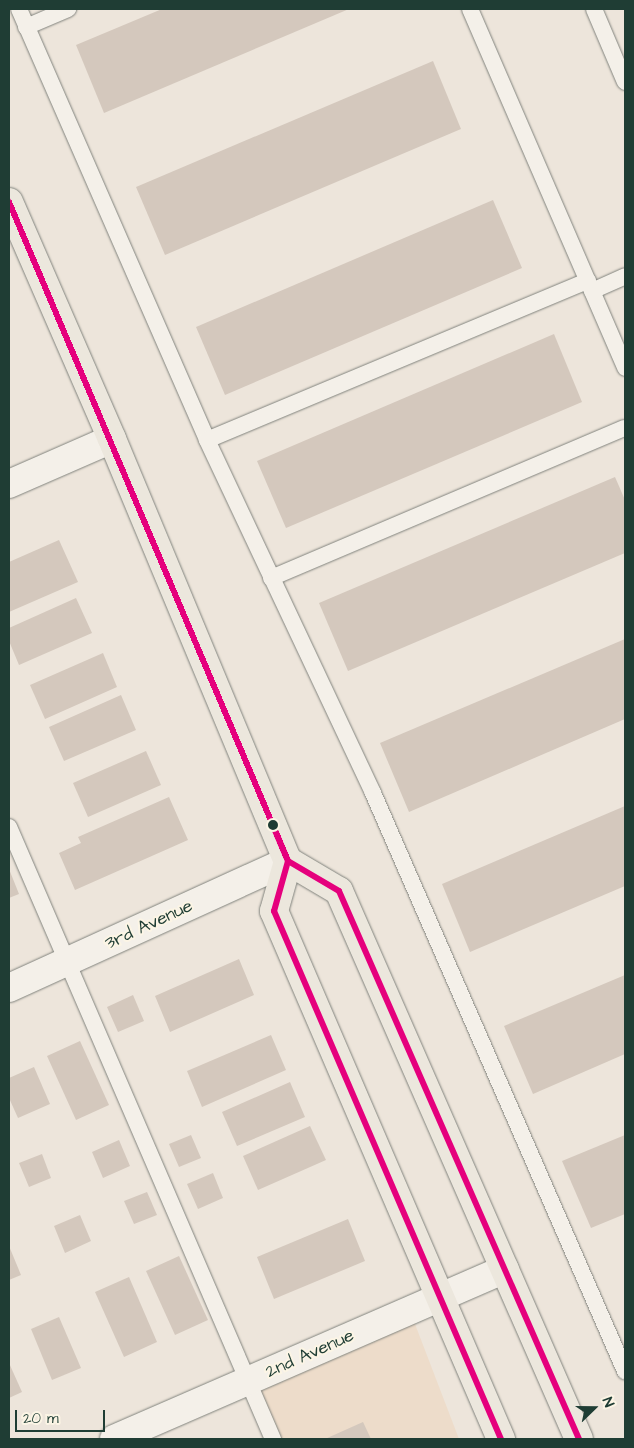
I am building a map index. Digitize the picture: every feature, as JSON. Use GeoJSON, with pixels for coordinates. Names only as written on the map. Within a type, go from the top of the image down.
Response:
{"type":"FeatureCollection","features":[{"type":"Feature","properties":{"kind":"main road"},"geometry":{"type":"LineString","coordinates":[[12,216],[112,439],[288,861],[338,891],[579,1439]]}},
{"type":"Feature","properties":{"kind":"main road"},"geometry":{"type":"LineString","coordinates":[[288,861],[274,911],[501,1439]]}},
{"type":"Feature","properties":{"kind":"street"},"geometry":{"type":"LineString","coordinates":[[9,484],[112,439]]}},
{"type":"Feature","properties":{"kind":"street","name":"3rd Avenue"},"geometry":{"type":"LineString","coordinates":[[9,988],[288,861]]}},
{"type":"Feature","properties":{"kind":"street","name":"2nd Avenue"},"geometry":{"type":"LineString","coordinates":[[114,1439],[505,1269]]}},
{"type":"Feature","properties":{"kind":"lane"},"geometry":{"type":"LineString","coordinates":[[18,9],[207,440],[373,793],[625,1371]]}},
{"type":"Feature","properties":{"kind":"lane"},"geometry":{"type":"LineString","coordinates":[[26,27],[68,9]]}},
{"type":"Feature","properties":{"kind":"lane"},"geometry":{"type":"LineString","coordinates":[[470,9],[625,365]]}},
{"type":"Feature","properties":{"kind":"lane"},"geometry":{"type":"LineString","coordinates":[[594,9],[625,82]]}},
{"type":"Feature","properties":{"kind":"lane"},"geometry":{"type":"LineString","coordinates":[[207,440],[590,286],[625,276]]}},
{"type":"Feature","properties":{"kind":"lane"},"geometry":{"type":"LineString","coordinates":[[271,578],[625,428]]}},
{"type":"Feature","properties":{"kind":"lane"},"geometry":{"type":"LineString","coordinates":[[9,827],[273,1439]]}},
{"type":"Feature","properties":{"kind":"shaded area"},"geometry":{"type":"Polygon","coordinates":[[[410,1311],[459,1439],[273,1439],[248,1381],[410,1311]]]}},
{"type":"Feature","properties":{"kind":"building"},"geometry":{"type":"Polygon","coordinates":[[[162,9],[349,9],[104,113],[76,45],[162,9]]]}},
{"type":"Feature","properties":{"kind":"building"},"geometry":{"type":"Polygon","coordinates":[[[433,61],[461,129],[165,255],[136,187],[433,61]]]}},
{"type":"Feature","properties":{"kind":"building"},"geometry":{"type":"Polygon","coordinates":[[[493,200],[522,268],[225,395],[196,327],[493,200]]]}},
{"type":"Feature","properties":{"kind":"building"},"geometry":{"type":"Polygon","coordinates":[[[554,334],[582,402],[286,528],[257,461],[554,334]]]}},
{"type":"Feature","properties":{"kind":"building"},"geometry":{"type":"Polygon","coordinates":[[[615,477],[625,500],[625,553],[348,671],[319,603],[615,477]]]}},
{"type":"Feature","properties":{"kind":"building"},"geometry":{"type":"Polygon","coordinates":[[[59,540],[78,582],[9,612],[9,562],[59,540]]]}},
{"type":"Feature","properties":{"kind":"building"},"geometry":{"type":"Polygon","coordinates":[[[76,598],[92,633],[19,665],[9,641],[9,628],[76,598]]]}},
{"type":"Feature","properties":{"kind":"building"},"geometry":{"type":"Polygon","coordinates":[[[625,639],[625,719],[409,812],[380,743],[625,639]]]}},
{"type":"Feature","properties":{"kind":"building"},"geometry":{"type":"Polygon","coordinates":[[[103,653],[117,687],[45,719],[30,685],[103,653]]]}},
{"type":"Feature","properties":{"kind":"building"},"geometry":{"type":"Polygon","coordinates":[[[121,695],[136,730],[64,761],[49,727],[121,695]]]}},
{"type":"Feature","properties":{"kind":"building"},"geometry":{"type":"Polygon","coordinates":[[[146,751],[161,785],[88,817],[73,783],[146,751]]]}},
{"type":"Feature","properties":{"kind":"building"},"geometry":{"type":"Polygon","coordinates":[[[169,797],[188,840],[75,890],[59,853],[81,843],[78,837],[169,797]]]}},
{"type":"Feature","properties":{"kind":"building"},"geometry":{"type":"Polygon","coordinates":[[[625,806],[625,886],[470,952],[442,884],[625,806]]]}},
{"type":"Feature","properties":{"kind":"building"},"geometry":{"type":"Polygon","coordinates":[[[9,869],[19,894],[9,898],[9,869]]]}},
{"type":"Feature","properties":{"kind":"building"},"geometry":{"type":"Polygon","coordinates":[[[239,959],[254,995],[170,1032],[155,996],[239,959]]]}},
{"type":"Feature","properties":{"kind":"building"},"geometry":{"type":"Polygon","coordinates":[[[625,975],[625,1054],[533,1094],[504,1026],[625,975]]]}},
{"type":"Feature","properties":{"kind":"building"},"geometry":{"type":"Polygon","coordinates":[[[133,995],[144,1021],[118,1032],[107,1007],[133,995]]]}},
{"type":"Feature","properties":{"kind":"building"},"geometry":{"type":"Polygon","coordinates":[[[271,1035],[286,1070],[202,1107],[187,1071],[271,1035]]]}},
{"type":"Feature","properties":{"kind":"building"},"geometry":{"type":"Polygon","coordinates":[[[80,1041],[109,1105],[76,1120],[47,1056],[80,1041]]]}},
{"type":"Feature","properties":{"kind":"building"},"geometry":{"type":"Polygon","coordinates":[[[34,1067],[50,1104],[18,1118],[9,1098],[9,1078],[34,1067]]]}},
{"type":"Feature","properties":{"kind":"building"},"geometry":{"type":"Polygon","coordinates":[[[290,1082],[305,1117],[237,1146],[222,1112],[290,1082]]]}},
{"type":"Feature","properties":{"kind":"building"},"geometry":{"type":"Polygon","coordinates":[[[310,1126],[326,1160],[258,1190],[243,1156],[310,1126]]]}},
{"type":"Feature","properties":{"kind":"building"},"geometry":{"type":"Polygon","coordinates":[[[191,1135],[201,1158],[179,1167],[169,1144],[191,1135]]]}},
{"type":"Feature","properties":{"kind":"building"},"geometry":{"type":"Polygon","coordinates":[[[625,1135],[625,1214],[591,1228],[562,1161],[625,1135]]]}},
{"type":"Feature","properties":{"kind":"building"},"geometry":{"type":"Polygon","coordinates":[[[119,1140],[130,1166],[103,1178],[92,1152],[119,1140]]]}},
{"type":"Feature","properties":{"kind":"building"},"geometry":{"type":"Polygon","coordinates":[[[42,1154],[51,1178],[29,1187],[19,1163],[42,1154]]]}},
{"type":"Feature","properties":{"kind":"building"},"geometry":{"type":"Polygon","coordinates":[[[213,1173],[223,1198],[198,1209],[187,1184],[213,1173]]]}},
{"type":"Feature","properties":{"kind":"building"},"geometry":{"type":"Polygon","coordinates":[[[147,1192],[157,1215],[134,1224],[124,1201],[147,1192]]]}},
{"type":"Feature","properties":{"kind":"building"},"geometry":{"type":"Polygon","coordinates":[[[80,1215],[91,1241],[65,1253],[54,1226],[80,1215]]]}},
{"type":"Feature","properties":{"kind":"building"},"geometry":{"type":"Polygon","coordinates":[[[348,1219],[365,1261],[274,1299],[257,1257],[348,1219]]]}},
{"type":"Feature","properties":{"kind":"building"},"geometry":{"type":"Polygon","coordinates":[[[9,1246],[21,1275],[9,1280],[9,1246]]]}},
{"type":"Feature","properties":{"kind":"building"},"geometry":{"type":"Polygon","coordinates":[[[179,1256],[208,1320],[175,1335],[146,1271],[179,1256]]]}},
{"type":"Feature","properties":{"kind":"building"},"geometry":{"type":"Polygon","coordinates":[[[129,1277],[157,1342],[124,1357],[95,1292],[129,1277]]]}},
{"type":"Feature","properties":{"kind":"building"},"geometry":{"type":"Polygon","coordinates":[[[59,1317],[81,1368],[52,1380],[31,1329],[59,1317]]]}},
{"type":"Feature","properties":{"kind":"building"},"geometry":{"type":"Polygon","coordinates":[[[9,1363],[22,1392],[9,1398],[9,1363]]]}},
{"type":"Feature","properties":{"kind":"building"},"geometry":{"type":"Polygon","coordinates":[[[363,1422],[371,1439],[325,1439],[363,1422]]]}},
{"type":"Feature","properties":{"kind":"transit line"},"geometry":{"type":"LineString","coordinates":[[9,202],[288,861],[339,891],[579,1439]]}},
{"type":"Feature","properties":{"kind":"transit line"},"geometry":{"type":"LineString","coordinates":[[271,821],[288,861],[274,911],[501,1439]]}}]}
